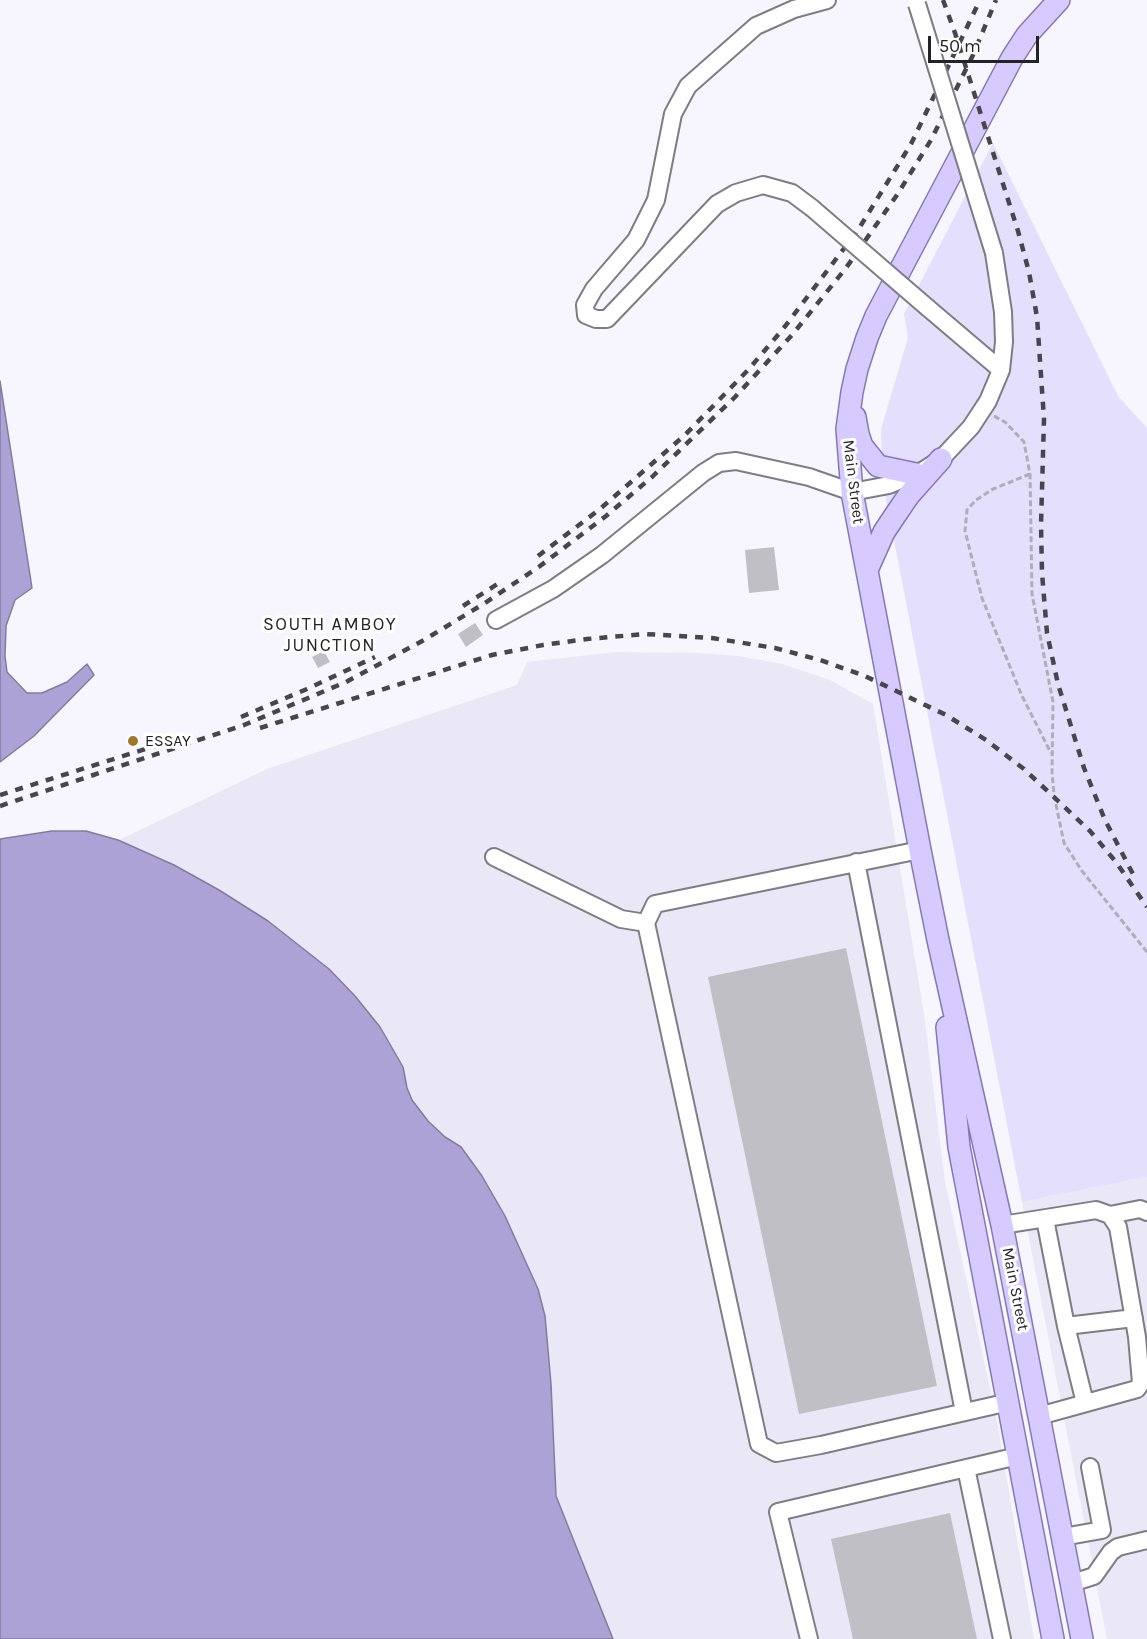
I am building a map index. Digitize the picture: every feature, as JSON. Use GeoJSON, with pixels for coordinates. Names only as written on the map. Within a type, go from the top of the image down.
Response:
{"type":"FeatureCollection","features":[{"type":"Feature","properties":{"kind":"main road","name":"Main Street"},"geometry":{"type":"LineString","coordinates":[[1059,0],[1027,35],[1007,68],[876,316],[867,338],[852,392],[847,429],[852,492],[920,850],[1002,1225],[1083,1639]]}},
{"type":"Feature","properties":{"kind":"main road"},"geometry":{"type":"LineString","coordinates":[[852,392],[858,434],[868,454],[878,465],[916,474]]}},
{"type":"Feature","properties":{"kind":"main road"},"geometry":{"type":"LineString","coordinates":[[867,570],[884,532],[896,514],[909,495],[942,459]]}},
{"type":"Feature","properties":{"kind":"main road","name":"Main Street"},"geometry":{"type":"LineString","coordinates":[[938,940],[959,1147],[1053,1639]]}},
{"type":"Feature","properties":{"kind":"street"},"geometry":{"type":"LineString","coordinates":[[827,0],[794,9],[756,26],[688,86],[673,114],[656,200],[636,240],[594,289],[585,305],[586,315],[596,319],[607,319],[717,204],[736,193],[764,185],[792,193],[812,208],[1001,370]]}},
{"type":"Feature","properties":{"kind":"street"},"geometry":{"type":"LineString","coordinates":[[496,620],[553,589],[602,555],[703,473],[719,463],[735,461],[809,477],[852,492],[889,485],[916,474],[942,459],[957,444],[982,410],[1001,370],[1004,342],[1003,312],[994,253],[916,2]]}},
{"type":"Feature","properties":{"kind":"street"},"geometry":{"type":"LineString","coordinates":[[920,850],[655,904],[646,923],[759,1444],[776,1453],[821,1445],[1009,1402]]}},
{"type":"Feature","properties":{"kind":"street"},"geometry":{"type":"LineString","coordinates":[[494,857],[621,919],[646,923]]}},
{"type":"Feature","properties":{"kind":"street"},"geometry":{"type":"LineString","coordinates":[[856,862],[964,1412]]}},
{"type":"Feature","properties":{"kind":"street"},"geometry":{"type":"LineString","coordinates":[[1002,1225],[1096,1210],[1110,1215],[1140,1209],[1147,1212]]}},
{"type":"Feature","properties":{"kind":"street"},"geometry":{"type":"LineString","coordinates":[[1039,1416],[1137,1389],[1141,1383],[1134,1318],[1118,1227],[1110,1215]]}},
{"type":"Feature","properties":{"kind":"street"},"geometry":{"type":"LineString","coordinates":[[1045,1219],[1066,1326],[1085,1403]]}},
{"type":"Feature","properties":{"kind":"street"},"geometry":{"type":"LineString","coordinates":[[1066,1326],[1134,1318]]}},
{"type":"Feature","properties":{"kind":"street"},"geometry":{"type":"LineString","coordinates":[[809,1639],[778,1512],[1018,1456]]}},
{"type":"Feature","properties":{"kind":"street"},"geometry":{"type":"LineString","coordinates":[[1063,1538],[1102,1530],[1090,1467]]}},
{"type":"Feature","properties":{"kind":"street"},"geometry":{"type":"LineString","coordinates":[[966,1468],[1002,1639]]}},
{"type":"Feature","properties":{"kind":"street"},"geometry":{"type":"LineString","coordinates":[[1072,1583],[1094,1576],[1111,1552],[1118,1547],[1147,1540]]}},
{"type":"Feature","properties":{"kind":"path"},"geometry":{"type":"LineString","coordinates":[[982,410],[1005,422],[1024,442],[1030,474],[1032,594],[1053,702],[1054,795],[1064,843],[1082,871],[1147,952]]}},
{"type":"Feature","properties":{"kind":"path"},"geometry":{"type":"LineString","coordinates":[[1030,474],[993,489],[976,500],[967,510],[965,531],[982,598],[1022,696],[1052,754]]}},
{"type":"Feature","properties":{"kind":"shaded area"},"geometry":{"type":"Polygon","coordinates":[[[993,143],[1118,396],[1147,428],[1147,1177],[1022,1202],[882,478],[881,429],[908,338],[904,314],[993,143]]]}},
{"type":"Feature","properties":{"kind":"shaded area"},"geometry":{"type":"Polygon","coordinates":[[[0,381],[32,588],[15,600],[6,626],[7,672],[27,693],[42,693],[67,682],[87,664],[94,675],[34,736],[0,762],[0,381]]]}},
{"type":"Feature","properties":{"kind":"shaded area"},"geometry":{"type":"Polygon","coordinates":[[[616,652],[739,656],[782,664],[830,680],[873,704],[924,1014],[945,1182],[996,1416],[1034,1639],[613,1639],[556,1496],[551,1384],[545,1316],[538,1289],[505,1216],[482,1176],[461,1147],[445,1137],[428,1121],[412,1100],[403,1067],[380,1027],[329,969],[268,921],[174,865],[119,840],[267,769],[517,685],[527,662],[616,652]]]}},
{"type":"Feature","properties":{"kind":"shaded area"},"geometry":{"type":"Polygon","coordinates":[[[52,831],[86,831],[118,840],[174,865],[219,890],[268,921],[329,969],[380,1027],[403,1067],[412,1100],[428,1121],[445,1137],[461,1147],[482,1176],[505,1216],[538,1289],[545,1316],[551,1384],[556,1496],[613,1639],[0,1639],[0,839],[52,831]]]}},
{"type":"Feature","properties":{"kind":"shaded area"},"geometry":{"type":"Polygon","coordinates":[[[1147,1177],[1147,1639],[1107,1639],[1022,1202],[1147,1177]]]}},
{"type":"Feature","properties":{"kind":"building"},"geometry":{"type":"Polygon","coordinates":[[[774,547],[779,590],[749,593],[745,550],[774,547]]]}},
{"type":"Feature","properties":{"kind":"building"},"geometry":{"type":"Polygon","coordinates":[[[475,623],[483,635],[466,647],[458,634],[475,623]]]}},
{"type":"Feature","properties":{"kind":"building"},"geometry":{"type":"Polygon","coordinates":[[[324,651],[330,662],[318,668],[312,657],[324,651]]]}},
{"type":"Feature","properties":{"kind":"building"},"geometry":{"type":"Polygon","coordinates":[[[846,948],[937,1386],[799,1414],[708,977],[846,948]]]}},
{"type":"Feature","properties":{"kind":"building"},"geometry":{"type":"Polygon","coordinates":[[[950,1513],[977,1639],[853,1639],[831,1539],[950,1513]]]}},
{"type":"Feature","properties":{"kind":"railway"},"geometry":{"type":"LineString","coordinates":[[943,0],[1018,231],[1029,272],[1037,317],[1044,419],[1042,573],[1047,633],[1058,684],[1084,768],[1105,820],[1135,878]]}},
{"type":"Feature","properties":{"kind":"railway"},"geometry":{"type":"LineString","coordinates":[[538,556],[600,509],[685,435],[748,370],[783,329],[858,230],[911,144],[980,0]]}},
{"type":"Feature","properties":{"kind":"railway"},"geometry":{"type":"LineString","coordinates":[[0,806],[244,725],[346,682],[424,640],[485,603],[540,566],[606,516],[652,477],[735,397],[792,335],[846,268],[897,195],[931,140],[973,55],[996,0]]}},
{"type":"Feature","properties":{"kind":"railway"},"geometry":{"type":"LineString","coordinates":[[463,606],[499,583]]}},
{"type":"Feature","properties":{"kind":"railway"},"geometry":{"type":"LineString","coordinates":[[260,728],[492,655],[543,645],[645,634],[712,638],[775,648],[820,660],[865,676],[946,715],[986,740],[1024,769],[1090,831],[1116,862],[1147,907]]}},
{"type":"Feature","properties":{"kind":"railway"},"geometry":{"type":"LineString","coordinates":[[241,717],[375,657]]}},
{"type":"Feature","properties":{"kind":"railway"},"geometry":{"type":"LineString","coordinates":[[0,795],[158,745]]}},
{"type":"Feature","properties":{"kind":"place","name":"ESSAY"},"geometry":{"type":"Point","coordinates":[133,741]}},
{"type":"Feature","properties":{"kind":"district","name":"SOUTH AMBOY JUNCTION"},"geometry":{"type":"Point","coordinates":[330,635]}}]}
